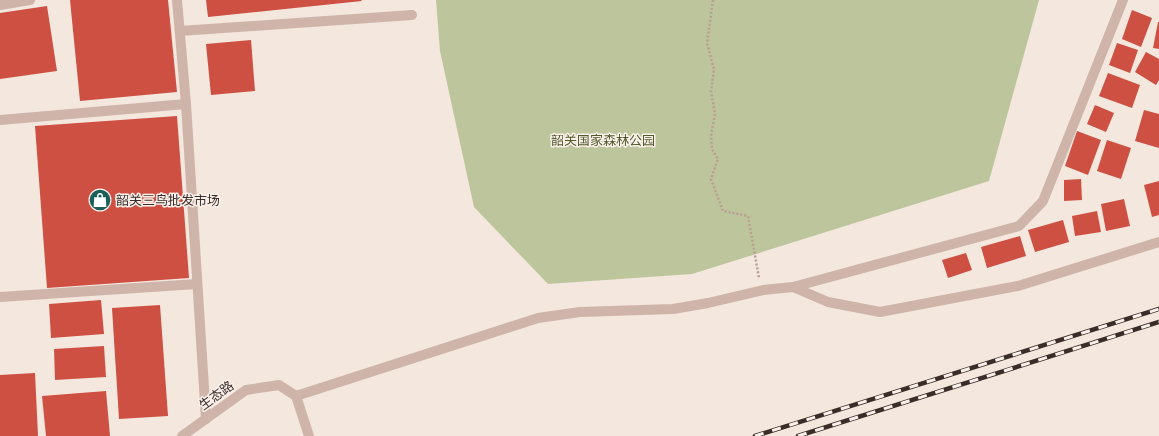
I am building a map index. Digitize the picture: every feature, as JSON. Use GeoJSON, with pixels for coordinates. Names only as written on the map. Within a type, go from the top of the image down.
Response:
{"type":"FeatureCollection","features":[{"type":"Feature","properties":{"kind":"street"},"geometry":{"type":"LineString","coordinates":[[0,5],[30,0]]}},
{"type":"Feature","properties":{"kind":"street"},"geometry":{"type":"LineString","coordinates":[[177,0],[186,104],[206,419]]}},
{"type":"Feature","properties":{"kind":"street"},"geometry":{"type":"LineString","coordinates":[[309,436],[296,396],[538,318],[580,312],[673,309],[708,303],[763,290],[793,287],[1019,226],[1043,201],[1123,0]]}},
{"type":"Feature","properties":{"kind":"street"},"geometry":{"type":"LineString","coordinates":[[180,31],[412,15]]}},
{"type":"Feature","properties":{"kind":"street"},"geometry":{"type":"LineString","coordinates":[[0,120],[186,104]]}},
{"type":"Feature","properties":{"kind":"street"},"geometry":{"type":"LineString","coordinates":[[793,287],[828,302],[880,312],[1018,286],[1159,242]]}},
{"type":"Feature","properties":{"kind":"street"},"geometry":{"type":"LineString","coordinates":[[0,297],[197,284]]}},
{"type":"Feature","properties":{"kind":"street","name":"生态路"},"geometry":{"type":"LineString","coordinates":[[182,436],[246,390],[279,385],[296,396]]}},
{"type":"Feature","properties":{"kind":"path"},"geometry":{"type":"LineString","coordinates":[[713,0],[707,43],[714,69],[711,92],[715,114],[711,136],[712,149],[718,159],[711,179],[723,212],[748,216],[758,275],[763,290]]}},
{"type":"Feature","properties":{"kind":"green space","name":"韶关国家森林公园"},"geometry":{"type":"Polygon","coordinates":[[[436,0],[1039,0],[989,181],[692,274],[548,284],[474,207],[440,51],[436,0]]]}},
{"type":"Feature","properties":{"kind":"building"},"geometry":{"type":"Polygon","coordinates":[[[70,0],[168,0],[177,92],[80,101],[70,0]]]}},
{"type":"Feature","properties":{"kind":"building"},"geometry":{"type":"Polygon","coordinates":[[[206,0],[361,0],[362,1],[208,17],[206,0]]]}},
{"type":"Feature","properties":{"kind":"building"},"geometry":{"type":"Polygon","coordinates":[[[47,6],[57,71],[0,79],[0,13],[47,6]]]}},
{"type":"Feature","properties":{"kind":"building"},"geometry":{"type":"Polygon","coordinates":[[[1132,10],[1152,18],[1141,47],[1122,39],[1132,10]]]}},
{"type":"Feature","properties":{"kind":"building"},"geometry":{"type":"Polygon","coordinates":[[[1159,22],[1159,49],[1153,48],[1159,22]]]}},
{"type":"Feature","properties":{"kind":"building"},"geometry":{"type":"Polygon","coordinates":[[[251,40],[255,91],[211,95],[206,44],[251,40]]]}},
{"type":"Feature","properties":{"kind":"building"},"geometry":{"type":"Polygon","coordinates":[[[1117,43],[1138,50],[1130,73],[1109,65],[1117,43]]]}},
{"type":"Feature","properties":{"kind":"building"},"geometry":{"type":"Polygon","coordinates":[[[1146,52],[1159,59],[1159,80],[1156,85],[1135,72],[1146,52]]]}},
{"type":"Feature","properties":{"kind":"building"},"geometry":{"type":"Polygon","coordinates":[[[1108,73],[1140,85],[1132,108],[1099,96],[1108,73]]]}},
{"type":"Feature","properties":{"kind":"building"},"geometry":{"type":"Polygon","coordinates":[[[1095,105],[1114,113],[1106,132],[1087,124],[1095,105]]]}},
{"type":"Feature","properties":{"kind":"building"},"geometry":{"type":"Polygon","coordinates":[[[1144,110],[1159,114],[1159,148],[1135,141],[1144,110]]]}},
{"type":"Feature","properties":{"kind":"building"},"geometry":{"type":"Polygon","coordinates":[[[177,116],[189,278],[47,288],[35,126],[177,116]]]}},
{"type":"Feature","properties":{"kind":"building"},"geometry":{"type":"Polygon","coordinates":[[[1077,131],[1101,140],[1088,175],[1065,166],[1077,131]]]}},
{"type":"Feature","properties":{"kind":"building"},"geometry":{"type":"Polygon","coordinates":[[[1107,140],[1131,148],[1121,179],[1097,171],[1107,140]]]}},
{"type":"Feature","properties":{"kind":"building"},"geometry":{"type":"Polygon","coordinates":[[[1081,179],[1082,200],[1064,201],[1064,180],[1081,179]]]}},
{"type":"Feature","properties":{"kind":"building"},"geometry":{"type":"Polygon","coordinates":[[[1159,181],[1159,215],[1152,217],[1144,185],[1159,181]]]}},
{"type":"Feature","properties":{"kind":"building"},"geometry":{"type":"Polygon","coordinates":[[[1124,199],[1130,226],[1106,231],[1101,204],[1124,199]]]}},
{"type":"Feature","properties":{"kind":"building"},"geometry":{"type":"Polygon","coordinates":[[[1097,211],[1101,232],[1075,236],[1072,216],[1097,211]]]}},
{"type":"Feature","properties":{"kind":"building"},"geometry":{"type":"Polygon","coordinates":[[[1063,220],[1069,242],[1035,252],[1028,230],[1063,220]]]}},
{"type":"Feature","properties":{"kind":"building"},"geometry":{"type":"Polygon","coordinates":[[[1020,236],[1026,256],[987,268],[981,247],[1020,236]]]}},
{"type":"Feature","properties":{"kind":"building"},"geometry":{"type":"Polygon","coordinates":[[[966,253],[972,270],[948,278],[942,260],[966,253]]]}},
{"type":"Feature","properties":{"kind":"building"},"geometry":{"type":"Polygon","coordinates":[[[101,300],[104,334],[51,338],[49,304],[101,300]]]}},
{"type":"Feature","properties":{"kind":"building"},"geometry":{"type":"Polygon","coordinates":[[[160,305],[168,416],[119,419],[112,308],[160,305]]]}},
{"type":"Feature","properties":{"kind":"building"},"geometry":{"type":"Polygon","coordinates":[[[104,346],[106,377],[55,380],[54,349],[104,346]]]}},
{"type":"Feature","properties":{"kind":"building"},"geometry":{"type":"Polygon","coordinates":[[[35,373],[38,436],[0,436],[0,375],[35,373]]]}},
{"type":"Feature","properties":{"kind":"building"},"geometry":{"type":"Polygon","coordinates":[[[106,391],[110,436],[46,436],[42,396],[106,391]]]}},
{"type":"Feature","properties":{"kind":"railway"},"geometry":{"type":"LineString","coordinates":[[755,436],[1159,309]]}},
{"type":"Feature","properties":{"kind":"railway"},"geometry":{"type":"LineString","coordinates":[[798,436],[1159,322]]}},
{"type":"Feature","properties":{"kind":"place","name":"韶关三鸟批发市场"},"geometry":{"type":"Point","coordinates":[100,200]}}]}
